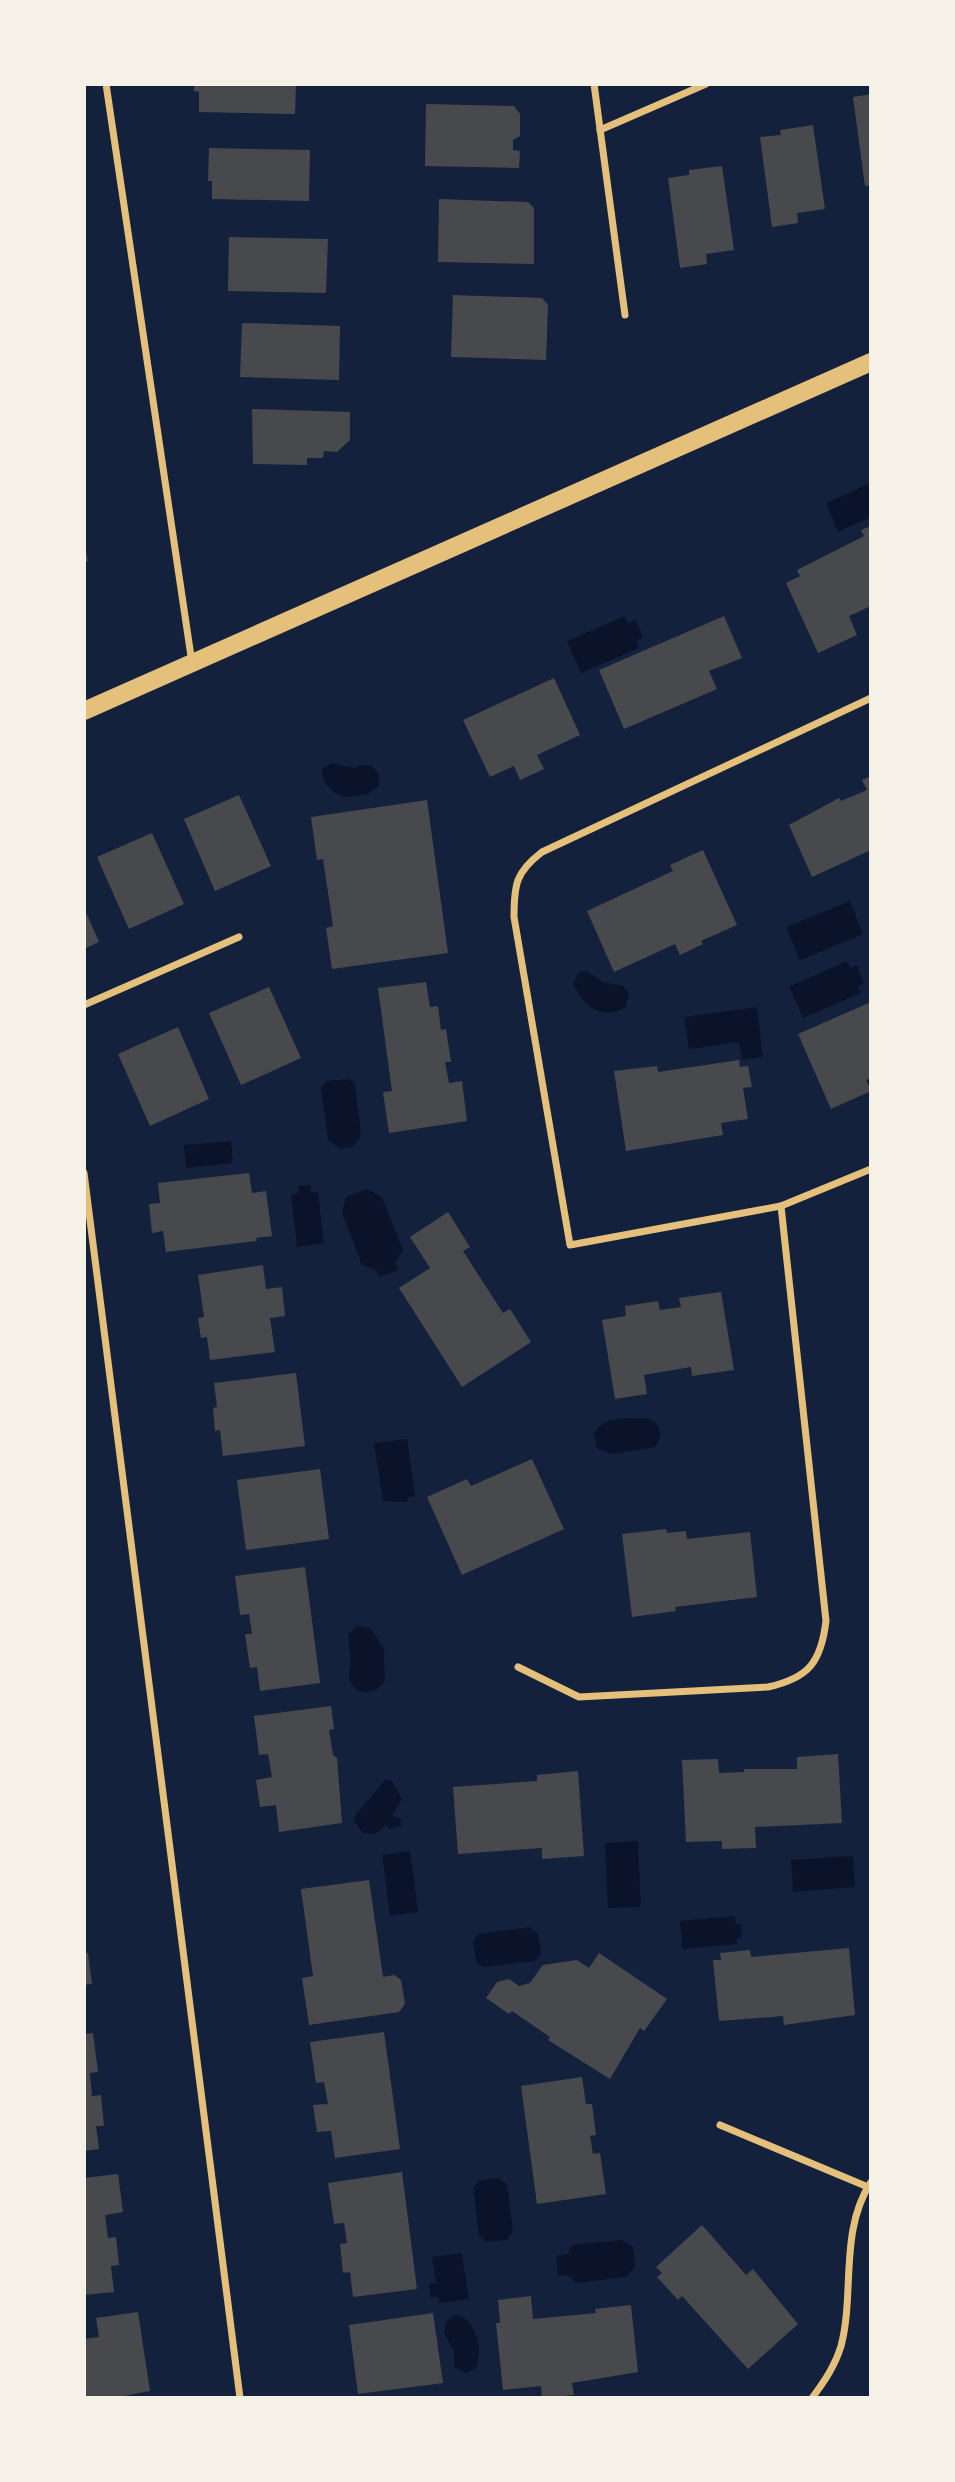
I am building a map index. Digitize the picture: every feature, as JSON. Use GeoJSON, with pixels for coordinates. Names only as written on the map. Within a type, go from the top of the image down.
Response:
{"type":"FeatureCollection","features":[{"type":"Feature","properties":{"kind":"main road"},"geometry":{"type":"LineString","coordinates":[[84,711],[871,362]]}},
{"type":"Feature","properties":{"kind":"street"},"geometry":{"type":"LineString","coordinates":[[106,84],[192,663]]}},
{"type":"Feature","properties":{"kind":"street"},"geometry":{"type":"LineString","coordinates":[[594,84],[625,315]]}},
{"type":"Feature","properties":{"kind":"street"},"geometry":{"type":"LineString","coordinates":[[600,130],[706,84]]}},
{"type":"Feature","properties":{"kind":"street"},"geometry":{"type":"LineString","coordinates":[[871,698],[542,852],[518,876],[514,896],[514,917],[570,1244],[781,1206],[871,1169]]}},
{"type":"Feature","properties":{"kind":"street"},"geometry":{"type":"LineString","coordinates":[[84,1006],[239,937]]}},
{"type":"Feature","properties":{"kind":"street"},"geometry":{"type":"LineString","coordinates":[[84,1173],[240,2398]]}},
{"type":"Feature","properties":{"kind":"street"},"geometry":{"type":"LineString","coordinates":[[518,1667],[579,1697],[768,1687],[791,1682],[812,1666],[823,1645],[826,1621],[781,1206]]}},
{"type":"Feature","properties":{"kind":"street"},"geometry":{"type":"LineString","coordinates":[[720,2125],[869,2185],[852,2234],[841,2346],[828,2377],[812,2398]]}},
{"type":"Feature","properties":{"kind":"water"},"geometry":{"type":"Polygon","coordinates":[[[871,483],[871,517],[838,532],[826,503],[871,483]]]}},
{"type":"Feature","properties":{"kind":"water"},"geometry":{"type":"Polygon","coordinates":[[[625,616],[628,623],[636,620],[643,637],[636,640],[639,648],[581,673],[567,641],[625,616]]]}},
{"type":"Feature","properties":{"kind":"water"},"geometry":{"type":"Polygon","coordinates":[[[331,763],[355,768],[361,765],[372,766],[379,774],[379,786],[366,795],[340,795],[330,789],[322,774],[323,769],[331,763]]]}},
{"type":"Feature","properties":{"kind":"water"},"geometry":{"type":"Polygon","coordinates":[[[850,901],[863,934],[800,960],[786,927],[850,901]]]}},
{"type":"Feature","properties":{"kind":"water"},"geometry":{"type":"Polygon","coordinates":[[[847,961],[850,968],[857,965],[864,984],[858,986],[861,993],[803,1018],[789,987],[847,961]]]}},
{"type":"Feature","properties":{"kind":"water"},"geometry":{"type":"Polygon","coordinates":[[[586,971],[603,982],[623,986],[629,993],[626,1007],[609,1013],[588,1005],[573,984],[578,973],[586,971]]]}},
{"type":"Feature","properties":{"kind":"water"},"geometry":{"type":"Polygon","coordinates":[[[757,1007],[763,1057],[742,1060],[739,1042],[689,1049],[684,1017],[757,1007]]]}},
{"type":"Feature","properties":{"kind":"water"},"geometry":{"type":"Polygon","coordinates":[[[348,1079],[355,1083],[361,1136],[354,1146],[341,1149],[328,1140],[321,1087],[327,1081],[348,1079]]]}},
{"type":"Feature","properties":{"kind":"water"},"geometry":{"type":"Polygon","coordinates":[[[231,1141],[233,1163],[186,1168],[184,1145],[231,1141]]]}},
{"type":"Feature","properties":{"kind":"water"},"geometry":{"type":"Polygon","coordinates":[[[310,1185],[311,1192],[318,1192],[324,1243],[297,1247],[291,1195],[299,1193],[298,1186],[310,1185]]]}},
{"type":"Feature","properties":{"kind":"water"},"geometry":{"type":"Polygon","coordinates":[[[367,1189],[382,1197],[403,1250],[395,1262],[398,1270],[379,1277],[376,1270],[362,1265],[342,1213],[346,1197],[367,1189]]]}},
{"type":"Feature","properties":{"kind":"water"},"geometry":{"type":"Polygon","coordinates":[[[643,1418],[653,1421],[659,1428],[660,1437],[655,1447],[612,1454],[597,1448],[594,1434],[603,1424],[615,1420],[643,1418]]]}},
{"type":"Feature","properties":{"kind":"water"},"geometry":{"type":"Polygon","coordinates":[[[407,1439],[415,1496],[407,1498],[408,1502],[383,1501],[374,1443],[407,1439]]]}},
{"type":"Feature","properties":{"kind":"water"},"geometry":{"type":"Polygon","coordinates":[[[357,1625],[371,1629],[384,1649],[385,1681],[372,1691],[355,1689],[348,1677],[351,1663],[348,1635],[357,1625]]]}},
{"type":"Feature","properties":{"kind":"water"},"geometry":{"type":"Polygon","coordinates":[[[386,1779],[392,1781],[402,1799],[392,1816],[401,1819],[401,1826],[389,1829],[386,1825],[375,1834],[363,1833],[354,1822],[356,1814],[386,1779]]]}},
{"type":"Feature","properties":{"kind":"water"},"geometry":{"type":"Polygon","coordinates":[[[638,1841],[641,1907],[608,1908],[605,1843],[638,1841]]]}},
{"type":"Feature","properties":{"kind":"water"},"geometry":{"type":"Polygon","coordinates":[[[410,1851],[418,1912],[390,1916],[382,1855],[410,1851]]]}},
{"type":"Feature","properties":{"kind":"water"},"geometry":{"type":"Polygon","coordinates":[[[853,1856],[855,1887],[793,1892],[791,1860],[853,1856]]]}},
{"type":"Feature","properties":{"kind":"water"},"geometry":{"type":"Polygon","coordinates":[[[735,1916],[736,1924],[741,1924],[742,1937],[737,1938],[737,1944],[682,1949],[680,1921],[735,1916]]]}},
{"type":"Feature","properties":{"kind":"water"},"geometry":{"type":"Polygon","coordinates":[[[530,1927],[538,1934],[541,1953],[535,1961],[483,1967],[476,1962],[473,1943],[478,1934],[530,1927]]]}},
{"type":"Feature","properties":{"kind":"water"},"geometry":{"type":"Polygon","coordinates":[[[499,2178],[507,2185],[513,2231],[507,2240],[486,2242],[479,2235],[473,2188],[479,2181],[499,2178]]]}},
{"type":"Feature","properties":{"kind":"water"},"geometry":{"type":"Polygon","coordinates":[[[622,2240],[633,2247],[635,2267],[626,2277],[576,2283],[567,2275],[558,2276],[556,2256],[568,2254],[571,2245],[622,2240]]]}},
{"type":"Feature","properties":{"kind":"water"},"geometry":{"type":"Polygon","coordinates":[[[462,2253],[469,2299],[439,2303],[438,2297],[430,2297],[429,2284],[436,2283],[432,2257],[462,2253]]]}},
{"type":"Feature","properties":{"kind":"water"},"geometry":{"type":"Polygon","coordinates":[[[455,2315],[462,2317],[473,2328],[479,2345],[475,2369],[466,2373],[454,2367],[454,2352],[444,2333],[446,2322],[455,2315]]]}},
{"type":"Feature","properties":{"kind":"building"},"geometry":{"type":"Polygon","coordinates":[[[194,84],[296,84],[295,114],[199,112],[199,92],[194,91],[194,84]]]}},
{"type":"Feature","properties":{"kind":"building"},"geometry":{"type":"Polygon","coordinates":[[[871,94],[871,185],[865,186],[853,97],[871,94]]]}},
{"type":"Feature","properties":{"kind":"building"},"geometry":{"type":"Polygon","coordinates":[[[426,104],[514,106],[520,114],[520,136],[513,140],[513,150],[520,151],[519,168],[425,166],[426,104]]]}},
{"type":"Feature","properties":{"kind":"building"},"geometry":{"type":"Polygon","coordinates":[[[813,125],[825,209],[797,213],[798,223],[772,227],[760,137],[781,135],[780,130],[813,125]]]}},
{"type":"Feature","properties":{"kind":"building"},"geometry":{"type":"Polygon","coordinates":[[[209,148],[310,150],[309,201],[212,199],[212,181],[208,181],[209,148]]]}},
{"type":"Feature","properties":{"kind":"building"},"geometry":{"type":"Polygon","coordinates":[[[722,166],[734,250],[706,254],[707,264],[680,268],[668,178],[689,175],[689,170],[722,166]]]}},
{"type":"Feature","properties":{"kind":"building"},"geometry":{"type":"Polygon","coordinates":[[[439,199],[528,202],[534,208],[534,264],[438,262],[439,199]]]}},
{"type":"Feature","properties":{"kind":"building"},"geometry":{"type":"Polygon","coordinates":[[[229,237],[328,239],[326,293],[228,291],[229,237]]]}},
{"type":"Feature","properties":{"kind":"building"},"geometry":{"type":"Polygon","coordinates":[[[453,295],[542,298],[548,305],[546,360],[451,357],[453,295]]]}},
{"type":"Feature","properties":{"kind":"building"},"geometry":{"type":"Polygon","coordinates":[[[242,323],[340,326],[339,380],[240,377],[242,323]]]}},
{"type":"Feature","properties":{"kind":"building"},"geometry":{"type":"Polygon","coordinates":[[[252,409],[350,412],[350,440],[337,452],[324,451],[323,458],[307,458],[307,465],[253,464],[252,409]]]}},
{"type":"Feature","properties":{"kind":"building"},"geometry":{"type":"Polygon","coordinates":[[[871,526],[871,606],[849,616],[857,635],[818,653],[786,583],[800,576],[797,570],[864,536],[861,530],[871,526]]]}},
{"type":"Feature","properties":{"kind":"building"},"geometry":{"type":"Polygon","coordinates":[[[84,542],[88,561],[84,562],[84,542]]]}},
{"type":"Feature","properties":{"kind":"building"},"geometry":{"type":"Polygon","coordinates":[[[724,616],[742,658],[709,671],[717,689],[624,729],[599,670],[724,616]]]}},
{"type":"Feature","properties":{"kind":"building"},"geometry":{"type":"Polygon","coordinates":[[[554,678],[580,735],[537,755],[544,769],[520,780],[514,766],[490,777],[463,720],[554,678]]]}},
{"type":"Feature","properties":{"kind":"building"},"geometry":{"type":"Polygon","coordinates":[[[871,776],[871,850],[812,877],[789,825],[839,798],[841,801],[867,790],[862,780],[871,776]]]}},
{"type":"Feature","properties":{"kind":"building"},"geometry":{"type":"Polygon","coordinates":[[[239,795],[271,866],[215,891],[184,819],[239,795]]]}},
{"type":"Feature","properties":{"kind":"building"},"geometry":{"type":"Polygon","coordinates":[[[427,800],[448,953],[332,969],[326,928],[333,926],[323,859],[317,860],[311,817],[427,800]]]}},
{"type":"Feature","properties":{"kind":"building"},"geometry":{"type":"Polygon","coordinates":[[[152,833],[184,904],[129,929],[97,857],[152,833]]]}},
{"type":"Feature","properties":{"kind":"building"},"geometry":{"type":"Polygon","coordinates":[[[703,850],[737,925],[701,941],[703,944],[680,955],[675,944],[614,972],[587,911],[673,871],[670,865],[703,850]]]}},
{"type":"Feature","properties":{"kind":"building"},"geometry":{"type":"Polygon","coordinates":[[[84,908],[99,942],[84,949],[84,908]]]}},
{"type":"Feature","properties":{"kind":"building"},"geometry":{"type":"Polygon","coordinates":[[[426,982],[430,1007],[438,1006],[441,1030],[446,1029],[451,1062],[445,1062],[449,1083],[462,1081],[467,1121],[389,1133],[383,1092],[392,1091],[378,988],[426,982]]]}},
{"type":"Feature","properties":{"kind":"building"},"geometry":{"type":"Polygon","coordinates":[[[269,987],[301,1058],[241,1085],[209,1013],[269,987]]]}},
{"type":"Feature","properties":{"kind":"building"},"geometry":{"type":"Polygon","coordinates":[[[871,1002],[871,1078],[866,1080],[871,1091],[831,1109],[798,1034],[871,1002]]]}},
{"type":"Feature","properties":{"kind":"building"},"geometry":{"type":"Polygon","coordinates":[[[178,1027],[209,1099],[150,1126],[118,1054],[178,1027]]]}},
{"type":"Feature","properties":{"kind":"building"},"geometry":{"type":"Polygon","coordinates":[[[739,1060],[740,1067],[748,1066],[752,1087],[743,1088],[748,1119],[721,1123],[723,1135],[626,1151],[614,1071],[657,1066],[658,1072],[739,1060]]]}},
{"type":"Feature","properties":{"kind":"building"},"geometry":{"type":"Polygon","coordinates":[[[249,1173],[252,1193],[266,1191],[272,1236],[256,1238],[257,1241],[166,1252],[163,1231],[152,1233],[149,1204],[160,1203],[158,1183],[249,1173]]]}},
{"type":"Feature","properties":{"kind":"building"},"geometry":{"type":"Polygon","coordinates":[[[448,1212],[470,1247],[463,1251],[503,1313],[510,1309],[531,1342],[462,1387],[399,1288],[430,1268],[410,1237],[448,1212]]]}},
{"type":"Feature","properties":{"kind":"building"},"geometry":{"type":"Polygon","coordinates":[[[263,1265],[266,1289],[282,1287],[285,1316],[270,1318],[275,1352],[210,1360],[207,1337],[201,1338],[198,1318],[204,1317],[198,1275],[263,1265]]]}},
{"type":"Feature","properties":{"kind":"building"},"geometry":{"type":"Polygon","coordinates":[[[721,1292],[734,1370],[692,1376],[691,1367],[644,1375],[647,1394],[615,1399],[602,1320],[626,1316],[625,1306],[658,1301],[660,1310],[681,1307],[679,1298],[721,1292]]]}},
{"type":"Feature","properties":{"kind":"building"},"geometry":{"type":"Polygon","coordinates":[[[296,1373],[305,1446],[223,1456],[220,1430],[215,1431],[213,1408],[217,1407],[214,1383],[296,1373]]]}},
{"type":"Feature","properties":{"kind":"building"},"geometry":{"type":"Polygon","coordinates":[[[532,1459],[564,1529],[462,1575],[427,1497],[467,1479],[471,1486],[532,1459]]]}},
{"type":"Feature","properties":{"kind":"building"},"geometry":{"type":"Polygon","coordinates":[[[320,1469],[329,1539],[246,1550],[237,1480],[320,1469]]]}},
{"type":"Feature","properties":{"kind":"building"},"geometry":{"type":"Polygon","coordinates":[[[666,1529],[667,1533],[686,1531],[687,1539],[750,1532],[757,1597],[675,1607],[676,1611],[632,1617],[622,1534],[666,1529]]]}},
{"type":"Feature","properties":{"kind":"building"},"geometry":{"type":"Polygon","coordinates":[[[305,1567],[320,1683],[260,1691],[257,1667],[250,1668],[245,1634],[252,1634],[249,1614],[240,1615],[235,1576],[305,1567]]]}},
{"type":"Feature","properties":{"kind":"building"},"geometry":{"type":"Polygon","coordinates":[[[331,1706],[334,1729],[329,1730],[333,1755],[337,1758],[342,1823],[279,1832],[276,1805],[260,1807],[256,1780],[272,1777],[268,1754],[259,1755],[254,1716],[331,1706]]]}},
{"type":"Feature","properties":{"kind":"building"},"geometry":{"type":"Polygon","coordinates":[[[838,1754],[842,1823],[755,1827],[756,1848],[722,1849],[722,1841],[686,1842],[682,1760],[718,1759],[719,1773],[744,1772],[744,1769],[797,1769],[797,1757],[838,1754]]]}},
{"type":"Feature","properties":{"kind":"building"},"geometry":{"type":"Polygon","coordinates":[[[578,1771],[584,1856],[542,1859],[542,1848],[458,1854],[453,1787],[537,1781],[537,1775],[578,1771]]]}},
{"type":"Feature","properties":{"kind":"building"},"geometry":{"type":"Polygon","coordinates":[[[369,1880],[383,1977],[394,1975],[401,1980],[405,2004],[399,2012],[309,2025],[302,1978],[313,1976],[301,1889],[369,1880]]]}},
{"type":"Feature","properties":{"kind":"building"},"geometry":{"type":"Polygon","coordinates":[[[849,1948],[855,2015],[784,2025],[783,2016],[719,2021],[713,1960],[721,1960],[720,1953],[750,1950],[751,1957],[849,1948]]]}},
{"type":"Feature","properties":{"kind":"building"},"geometry":{"type":"Polygon","coordinates":[[[84,1953],[88,1953],[92,1984],[84,1985],[84,1953]]]}},
{"type":"Feature","properties":{"kind":"building"},"geometry":{"type":"Polygon","coordinates":[[[599,1953],[667,1999],[644,2031],[640,2028],[610,2079],[548,2040],[550,2037],[512,2011],[509,2014],[486,1998],[497,1982],[509,1979],[519,1986],[530,1983],[543,1965],[577,1960],[589,1968],[599,1953]]]}},
{"type":"Feature","properties":{"kind":"building"},"geometry":{"type":"Polygon","coordinates":[[[384,2032],[400,2149],[335,2158],[331,2131],[317,2132],[313,2105],[328,2104],[324,2082],[316,2083],[310,2042],[384,2032]]]}},
{"type":"Feature","properties":{"kind":"building"},"geometry":{"type":"Polygon","coordinates":[[[93,2033],[98,2072],[90,2073],[92,2096],[101,2095],[104,2126],[96,2126],[99,2149],[84,2151],[84,2034],[93,2033]]]}},
{"type":"Feature","properties":{"kind":"building"},"geometry":{"type":"Polygon","coordinates":[[[582,2077],[586,2104],[592,2104],[596,2135],[590,2136],[593,2154],[600,2153],[606,2194],[537,2204],[521,2086],[582,2077]]]}},
{"type":"Feature","properties":{"kind":"building"},"geometry":{"type":"Polygon","coordinates":[[[402,2172],[417,2289],[353,2297],[350,2272],[343,2273],[340,2244],[347,2243],[344,2223],[334,2224],[328,2183],[402,2172]]]}},
{"type":"Feature","properties":{"kind":"building"},"geometry":{"type":"Polygon","coordinates":[[[118,2174],[123,2212],[105,2215],[108,2238],[116,2237],[119,2265],[111,2266],[114,2292],[84,2295],[84,2178],[118,2174]]]}},
{"type":"Feature","properties":{"kind":"building"},"geometry":{"type":"Polygon","coordinates":[[[702,2225],[746,2275],[753,2269],[798,2324],[748,2369],[682,2296],[678,2300],[657,2277],[662,2273],[656,2267],[702,2225]]]}},
{"type":"Feature","properties":{"kind":"building"},"geometry":{"type":"Polygon","coordinates":[[[531,2296],[533,2319],[596,2313],[595,2309],[631,2305],[638,2372],[572,2383],[574,2395],[542,2398],[541,2386],[503,2390],[496,2323],[500,2323],[498,2300],[531,2296]]]}},
{"type":"Feature","properties":{"kind":"building"},"geometry":{"type":"Polygon","coordinates":[[[138,2312],[150,2391],[113,2398],[84,2398],[84,2339],[99,2337],[96,2318],[138,2312]]]}},
{"type":"Feature","properties":{"kind":"building"},"geometry":{"type":"Polygon","coordinates":[[[433,2313],[443,2383],[358,2394],[349,2325],[433,2313]]]}}]}
